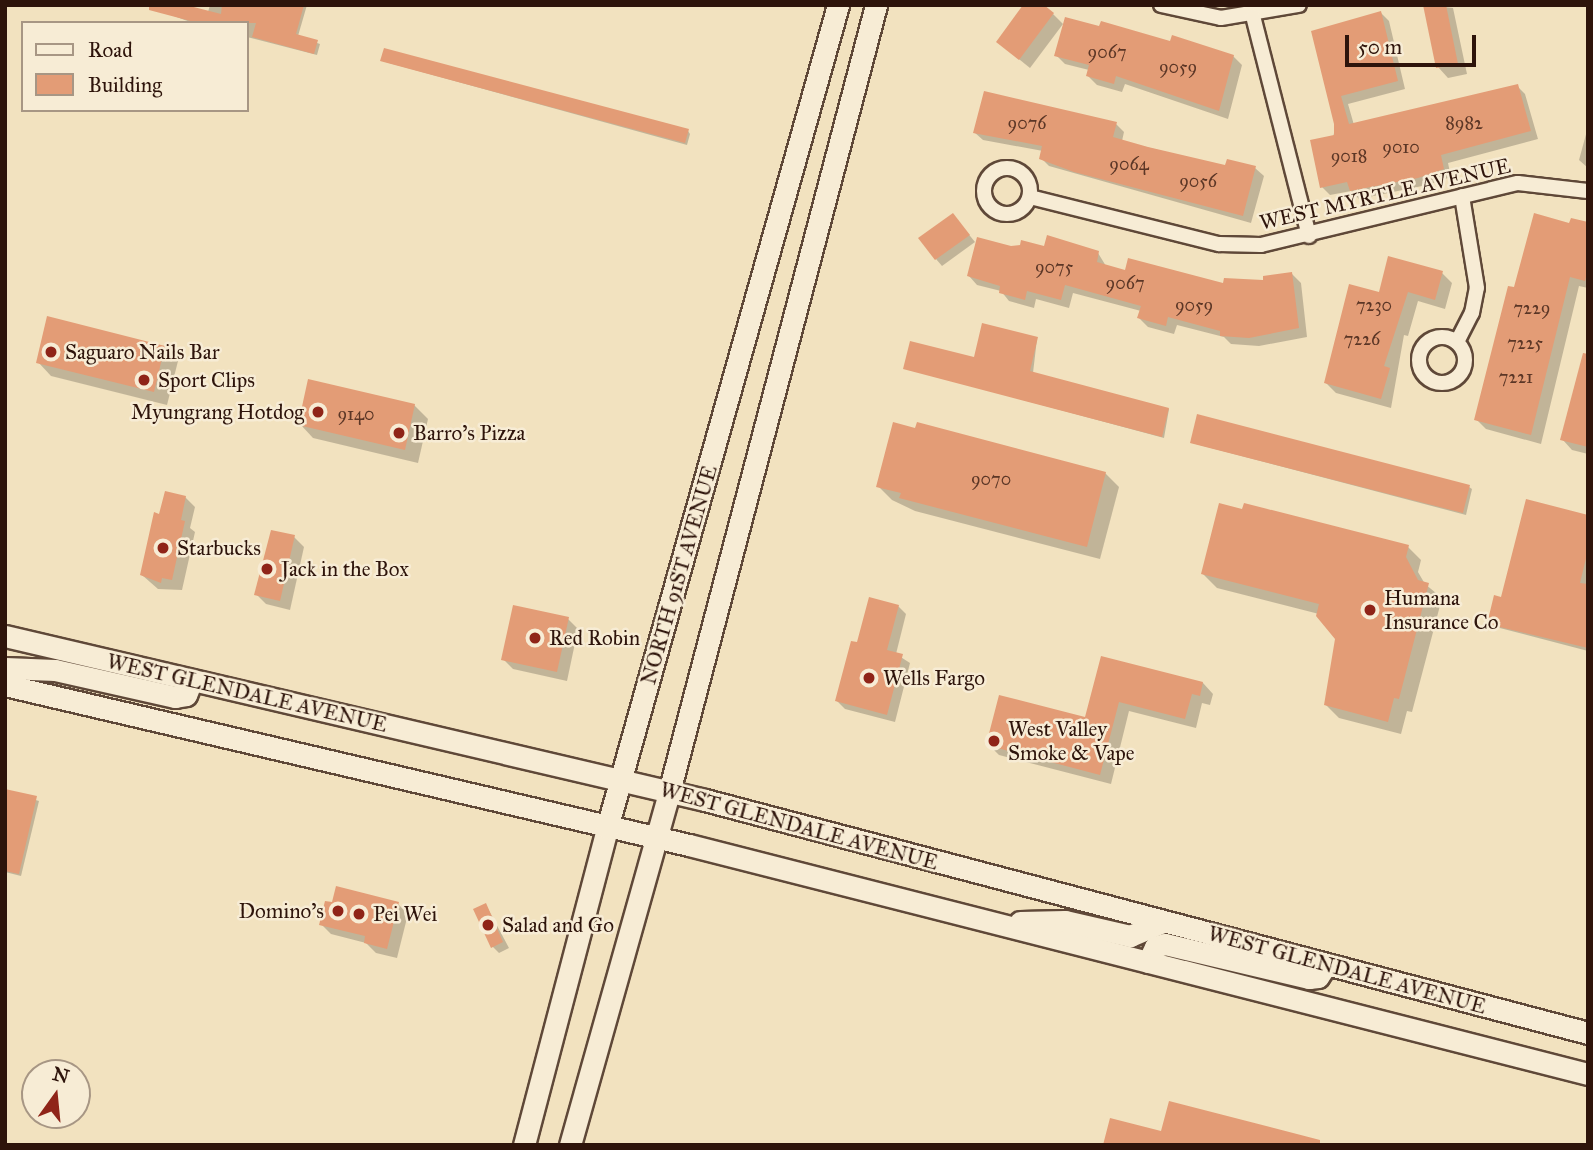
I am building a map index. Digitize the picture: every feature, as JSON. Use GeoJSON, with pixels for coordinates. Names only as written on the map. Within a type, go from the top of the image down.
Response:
{"type":"FeatureCollection","features":[{"type":"Feature","properties":{"kind":"main road","name":"NORTH 91ST AVENUE"},"geometry":{"type":"LineString","coordinates":[[524,1145],[607,828],[838,5]]}},
{"type":"Feature","properties":{"kind":"main road","name":"NORTH 91ST AVENUE"},"geometry":{"type":"LineString","coordinates":[[570,1145],[669,792],[876,5]]}},
{"type":"Feature","properties":{"kind":"main road"},"geometry":{"type":"LineString","coordinates":[[760,290],[797,301]]}},
{"type":"Feature","properties":{"kind":"main road","name":"WEST GLENDALE AVENUE"},"geometry":{"type":"LineString","coordinates":[[5,636],[669,792],[1588,1033]]}},
{"type":"Feature","properties":{"kind":"main road"},"geometry":{"type":"LineString","coordinates":[[5,668],[55,670],[174,697],[186,695],[191,680]]}},
{"type":"Feature","properties":{"kind":"main road","name":"WEST GLENDALE AVENUE"},"geometry":{"type":"LineString","coordinates":[[5,685],[656,838],[1588,1074]]}},
{"type":"Feature","properties":{"kind":"main road"},"geometry":{"type":"LineString","coordinates":[[995,923],[1065,921],[1130,936],[1163,922]]}},
{"type":"Feature","properties":{"kind":"main road"},"geometry":{"type":"LineString","coordinates":[[1148,962],[1155,947],[1165,944],[1309,978],[1318,977],[1326,965]]}},
{"type":"Feature","properties":{"kind":"main road"},"geometry":{"type":"LineString","coordinates":[[534,1107],[537,1145]]}},
{"type":"Feature","properties":{"kind":"street"},"geometry":{"type":"LineString","coordinates":[[1161,5],[1221,18],[1253,16],[1299,5]]}},
{"type":"Feature","properties":{"kind":"street"},"geometry":{"type":"LineString","coordinates":[[1253,16],[1309,236]]}},
{"type":"Feature","properties":{"kind":"street","name":"WEST MYRTLE AVENUE"},"geometry":{"type":"LineString","coordinates":[[1030,197],[1219,244],[1261,245],[1309,236],[1518,183],[1588,191]]}},
{"type":"Feature","properties":{"kind":"street"},"geometry":{"type":"LineString","coordinates":[[1457,342],[1472,313],[1477,288],[1462,196]]}},
{"type":"Feature","properties":{"kind":"building"},"geometry":{"type":"Polygon","coordinates":[[[149,5],[186,5],[221,14],[222,5],[304,5],[296,34],[318,40],[314,54],[252,37],[256,23],[190,21],[149,10],[149,5]]]}},
{"type":"Feature","properties":{"kind":"building"},"geometry":{"type":"Polygon","coordinates":[[[1023,5],[1044,5],[1054,13],[1019,60],[996,42],[1023,5]]]}},
{"type":"Feature","properties":{"kind":"building"},"geometry":{"type":"Polygon","coordinates":[[[1423,5],[1446,5],[1458,64],[1436,68],[1423,5]]]}},
{"type":"Feature","properties":{"kind":"building"},"geometry":{"type":"Polygon","coordinates":[[[1381,11],[1398,81],[1341,96],[1349,124],[1518,84],[1531,131],[1441,155],[1444,169],[1418,178],[1350,191],[1347,182],[1320,188],[1310,140],[1334,135],[1334,124],[1311,31],[1381,11]]]}},
{"type":"Feature","properties":{"kind":"building"},"geometry":{"type":"Polygon","coordinates":[[[1065,17],[1099,26],[1101,21],[1170,41],[1172,35],[1234,55],[1219,111],[1116,76],[1114,84],[1086,76],[1089,65],[1054,56],[1065,17]]]}},
{"type":"Feature","properties":{"kind":"building"},"geometry":{"type":"Polygon","coordinates":[[[384,48],[689,129],[685,143],[380,61],[384,48]]]}},
{"type":"Feature","properties":{"kind":"building"},"geometry":{"type":"Polygon","coordinates":[[[984,91],[1117,122],[1113,137],[1148,147],[1225,165],[1227,159],[1256,166],[1243,216],[1074,172],[1039,159],[1042,146],[973,133],[984,91]]]}},
{"type":"Feature","properties":{"kind":"building"},"geometry":{"type":"Polygon","coordinates":[[[953,213],[970,235],[935,260],[918,238],[953,213]]]}},
{"type":"Feature","properties":{"kind":"building"},"geometry":{"type":"Polygon","coordinates":[[[1534,213],[1569,223],[1571,218],[1588,222],[1588,270],[1585,281],[1570,277],[1531,435],[1474,420],[1508,286],[1514,287],[1534,213]]]}},
{"type":"Feature","properties":{"kind":"building"},"geometry":{"type":"Polygon","coordinates":[[[1047,235],[1099,251],[1097,262],[1125,270],[1128,258],[1223,283],[1224,278],[1263,280],[1263,276],[1292,272],[1299,328],[1249,338],[1220,336],[1220,331],[1168,317],[1166,326],[1137,318],[1141,306],[1065,285],[1061,300],[1027,291],[1025,300],[999,293],[1000,286],[967,276],[977,237],[1011,246],[1020,245],[1021,240],[1044,246],[1047,235]]]}},
{"type":"Feature","properties":{"kind":"building"},"geometry":{"type":"Polygon","coordinates":[[[1388,256],[1443,271],[1435,300],[1408,292],[1384,366],[1390,368],[1381,399],[1324,383],[1349,284],[1379,292],[1388,256]]]}},
{"type":"Feature","properties":{"kind":"building"},"geometry":{"type":"Polygon","coordinates":[[[47,316],[165,346],[154,392],[36,363],[47,316]]]}},
{"type":"Feature","properties":{"kind":"building"},"geometry":{"type":"Polygon","coordinates":[[[982,323],[1038,337],[1030,371],[1169,408],[1162,437],[903,369],[910,341],[974,357],[982,323]]]}},
{"type":"Feature","properties":{"kind":"building"},"geometry":{"type":"Polygon","coordinates":[[[1583,353],[1588,354],[1588,447],[1560,440],[1583,353]]]}},
{"type":"Feature","properties":{"kind":"building"},"geometry":{"type":"Polygon","coordinates":[[[308,379],[415,404],[405,450],[298,425],[308,379]]]}},
{"type":"Feature","properties":{"kind":"building"},"geometry":{"type":"Polygon","coordinates":[[[1197,414],[1470,485],[1463,513],[1190,443],[1197,414]]]}},
{"type":"Feature","properties":{"kind":"building"},"geometry":{"type":"Polygon","coordinates":[[[893,422],[915,428],[917,422],[1106,472],[1087,547],[899,498],[901,493],[876,487],[893,422]]]}},
{"type":"Feature","properties":{"kind":"building","name":"Starbucks"},"geometry":{"type":"Polygon","coordinates":[[[165,491],[186,496],[181,520],[185,521],[172,580],[162,578],[161,583],[140,575],[154,512],[159,514],[165,491]]]}},
{"type":"Feature","properties":{"kind":"building"},"geometry":{"type":"Polygon","coordinates":[[[1526,499],[1588,515],[1588,550],[1580,583],[1588,584],[1588,648],[1487,624],[1494,595],[1501,597],[1526,499]]]}},
{"type":"Feature","properties":{"kind":"building","name":"Humana Insurance Co"},"geometry":{"type":"Polygon","coordinates":[[[1219,503],[1242,509],[1244,503],[1409,545],[1406,557],[1418,580],[1429,583],[1399,699],[1394,698],[1388,722],[1324,705],[1335,639],[1316,616],[1319,604],[1201,574],[1219,503]]]}},
{"type":"Feature","properties":{"kind":"building","name":"Jack in the Box"},"geometry":{"type":"Polygon","coordinates":[[[271,530],[295,535],[280,601],[254,595],[271,530]]]}},
{"type":"Feature","properties":{"kind":"building","name":"Wells Fargo"},"geometry":{"type":"Polygon","coordinates":[[[869,597],[899,605],[887,650],[903,654],[887,715],[835,701],[851,641],[857,642],[869,597]]]}},
{"type":"Feature","properties":{"kind":"building","name":"Red Robin"},"geometry":{"type":"Polygon","coordinates":[[[513,605],[569,617],[557,672],[501,660],[513,605]]]}},
{"type":"Feature","properties":{"kind":"building"},"geometry":{"type":"Polygon","coordinates":[[[1101,656],[1203,682],[1200,696],[1192,694],[1185,719],[1119,702],[1100,775],[986,745],[999,695],[1085,717],[1101,656]]]}},
{"type":"Feature","properties":{"kind":"building"},"geometry":{"type":"Polygon","coordinates":[[[5,789],[37,796],[19,874],[5,871],[5,789]]]}},
{"type":"Feature","properties":{"kind":"building","name":"Pei Wei"},"geometry":{"type":"Polygon","coordinates":[[[336,886],[399,902],[387,949],[364,943],[365,936],[319,925],[325,901],[332,902],[336,886]]]}},
{"type":"Feature","properties":{"kind":"building","name":"Salad and Go"},"geometry":{"type":"Polygon","coordinates":[[[486,903],[503,942],[491,948],[473,909],[486,903]]]}},
{"type":"Feature","properties":{"kind":"building"},"geometry":{"type":"Polygon","coordinates":[[[1169,1101],[1320,1140],[1320,1145],[1103,1145],[1110,1118],[1161,1131],[1169,1101]]]}},
{"type":"Feature","properties":{"kind":"place","name":"Saguaro Nails Bar"},"geometry":{"type":"Point","coordinates":[51,352]}},
{"type":"Feature","properties":{"kind":"place","name":"Sport Clips"},"geometry":{"type":"Point","coordinates":[144,380]}},
{"type":"Feature","properties":{"kind":"place","name":"Myungrang Hotdog"},"geometry":{"type":"Point","coordinates":[318,412]}},
{"type":"Feature","properties":{"kind":"place","name":"Barro's Pizza"},"geometry":{"type":"Point","coordinates":[399,433]}},
{"type":"Feature","properties":{"kind":"place","name":"Starbucks"},"geometry":{"type":"Point","coordinates":[163,548]}},
{"type":"Feature","properties":{"kind":"place","name":"Jack in the Box"},"geometry":{"type":"Point","coordinates":[267,569]}},
{"type":"Feature","properties":{"kind":"place","name":"Humana Insurance Co"},"geometry":{"type":"Point","coordinates":[1370,610]}},
{"type":"Feature","properties":{"kind":"place","name":"Red Robin"},"geometry":{"type":"Point","coordinates":[535,638]}},
{"type":"Feature","properties":{"kind":"place","name":"Wells Fargo"},"geometry":{"type":"Point","coordinates":[869,678]}},
{"type":"Feature","properties":{"kind":"place","name":"West Valley Smoke & Vape"},"geometry":{"type":"Point","coordinates":[994,741]}},
{"type":"Feature","properties":{"kind":"place","name":"Domino’s"},"geometry":{"type":"Point","coordinates":[338,911]}},
{"type":"Feature","properties":{"kind":"place","name":"Pei Wei"},"geometry":{"type":"Point","coordinates":[359,914]}},
{"type":"Feature","properties":{"kind":"place","name":"Salad and Go"},"geometry":{"type":"Point","coordinates":[488,925]}}]}
